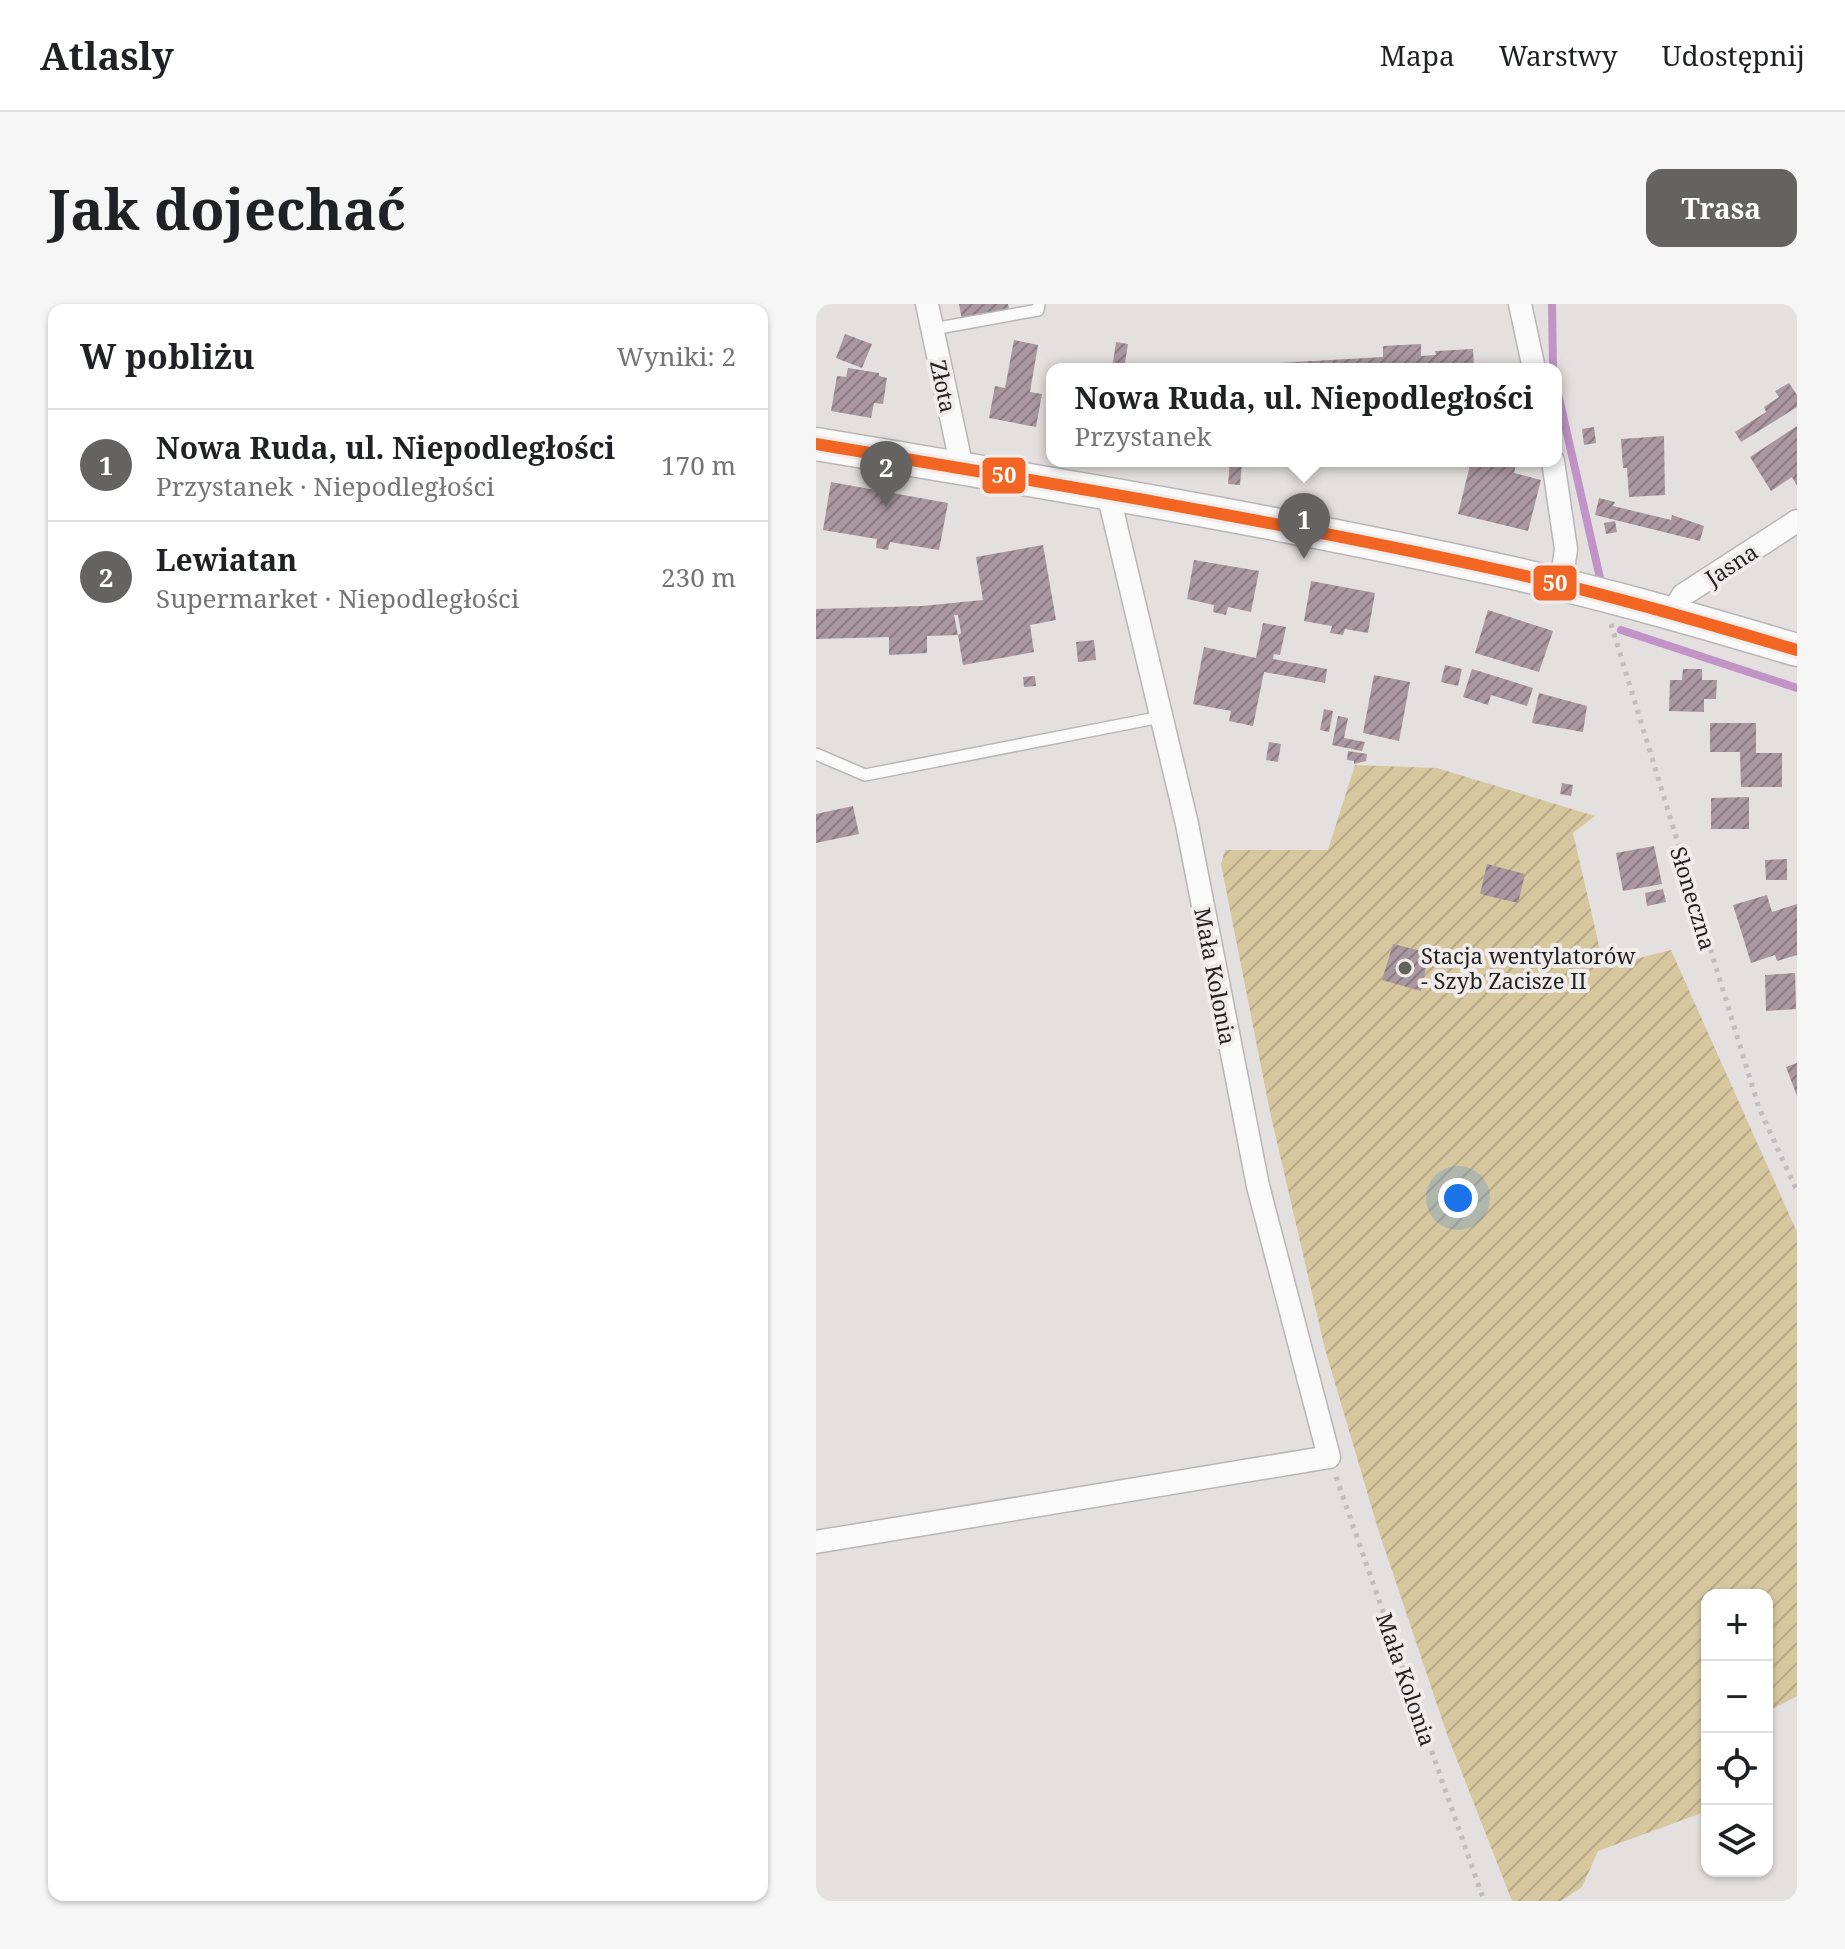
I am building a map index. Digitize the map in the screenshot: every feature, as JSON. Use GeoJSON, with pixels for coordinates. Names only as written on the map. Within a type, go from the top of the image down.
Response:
{"type":"FeatureCollection","features":[{"type":"Feature","properties":{"kind":"street","name":"Złota"},"geometry":{"type":"LineString","coordinates":[[927,304],[962,468]]}},
{"type":"Feature","properties":{"kind":"street"},"geometry":{"type":"LineString","coordinates":[[1520,304],[1533,363]]}},
{"type":"Feature","properties":{"kind":"street"},"geometry":{"type":"LineString","coordinates":[[816,444],[1108,493],[1455,561],[1672,613],[1797,650]]}},
{"type":"Feature","properties":{"kind":"street"},"geometry":{"type":"LineString","coordinates":[[1554,467],[1566,549],[1561,585]]}},
{"type":"Feature","properties":{"kind":"street","name":"Mała Kolonia"},"geometry":{"type":"LineString","coordinates":[[1108,493],[1187,824],[1258,1186],[1329,1457]]}},
{"type":"Feature","properties":{"kind":"street","name":"Jasna"},"geometry":{"type":"LineString","coordinates":[[1672,613],[1683,595],[1797,521]]}},
{"type":"Feature","properties":{"kind":"street"},"geometry":{"type":"LineString","coordinates":[[816,1542],[1329,1457]]}},
{"type":"Feature","properties":{"kind":"lane"},"geometry":{"type":"LineString","coordinates":[[933,329],[1038,310],[1039,304]]}},
{"type":"Feature","properties":{"kind":"lane"},"geometry":{"type":"LineString","coordinates":[[816,754],[865,775],[1161,717]]}},
{"type":"Feature","properties":{"kind":"path","name":"Słoneczna"},"geometry":{"type":"LineString","coordinates":[[1617,599],[1611,628],[1759,1108],[1797,1191]]}},
{"type":"Feature","properties":{"kind":"path","name":"Mała Kolonia"},"geometry":{"type":"LineString","coordinates":[[1329,1457],[1484,1901]]}},
{"type":"Feature","properties":{"kind":"shaded area"},"geometry":{"type":"Polygon","coordinates":[[[1355,765],[1437,768],[1595,816],[1573,833],[1604,967],[1671,950],[1797,1232],[1797,1696],[1773,1709],[1773,1589],[1701,1589],[1701,1813],[1598,1851],[1582,1887],[1561,1901],[1512,1901],[1448,1737],[1378,1529],[1325,1349],[1270,1112],[1221,864],[1225,850],[1328,850],[1355,765]]]}},
{"type":"Feature","properties":{"kind":"building"},"geometry":{"type":"Polygon","coordinates":[[[959,304],[1008,304],[1009,310],[962,320],[959,304]]]}},
{"type":"Feature","properties":{"kind":"building"},"geometry":{"type":"Polygon","coordinates":[[[845,334],[872,344],[862,368],[836,358],[845,334]]]}},
{"type":"Feature","properties":{"kind":"building"},"geometry":{"type":"Polygon","coordinates":[[[1014,340],[1038,345],[1030,392],[1042,394],[1036,427],[989,418],[995,386],[1005,388],[1014,340]]]}},
{"type":"Feature","properties":{"kind":"building"},"geometry":{"type":"Polygon","coordinates":[[[1116,342],[1128,344],[1125,363],[1113,363],[1116,342]]]}},
{"type":"Feature","properties":{"kind":"building"},"geometry":{"type":"Polygon","coordinates":[[[1421,344],[1421,356],[1436,355],[1435,351],[1473,349],[1474,363],[1279,363],[1383,357],[1383,346],[1421,344]]]}},
{"type":"Feature","properties":{"kind":"building"},"geometry":{"type":"Polygon","coordinates":[[[848,368],[879,373],[879,376],[887,378],[883,404],[874,403],[871,418],[831,411],[837,376],[846,377],[848,368]]]}},
{"type":"Feature","properties":{"kind":"building"},"geometry":{"type":"Polygon","coordinates":[[[1789,383],[1797,395],[1797,407],[1741,442],[1735,432],[1766,412],[1764,407],[1779,397],[1775,391],[1789,383]]]}},
{"type":"Feature","properties":{"kind":"building"},"geometry":{"type":"Polygon","coordinates":[[[1797,426],[1797,486],[1792,477],[1771,491],[1750,457],[1797,426]]]}},
{"type":"Feature","properties":{"kind":"building"},"geometry":{"type":"Polygon","coordinates":[[[1594,427],[1596,443],[1584,445],[1582,429],[1594,427]]]}},
{"type":"Feature","properties":{"kind":"building"},"geometry":{"type":"Polygon","coordinates":[[[1664,436],[1665,495],[1629,497],[1621,439],[1664,436]]]}},
{"type":"Feature","properties":{"kind":"building"},"geometry":{"type":"Polygon","coordinates":[[[1230,467],[1242,467],[1240,485],[1228,484],[1230,467]]]}},
{"type":"Feature","properties":{"kind":"building"},"geometry":{"type":"Polygon","coordinates":[[[1470,467],[1516,467],[1514,473],[1541,480],[1528,531],[1458,514],[1470,467]]]}},
{"type":"Feature","properties":{"kind":"building"},"geometry":{"type":"Polygon","coordinates":[[[831,482],[948,503],[939,550],[890,542],[888,550],[876,548],[877,539],[823,530],[831,482]]]}},
{"type":"Feature","properties":{"kind":"building"},"geometry":{"type":"Polygon","coordinates":[[[1599,498],[1615,502],[1613,506],[1671,520],[1672,515],[1704,526],[1700,541],[1595,515],[1599,498]]]}},
{"type":"Feature","properties":{"kind":"building"},"geometry":{"type":"Polygon","coordinates":[[[1615,521],[1617,532],[1606,534],[1604,523],[1615,521]]]}},
{"type":"Feature","properties":{"kind":"building"},"geometry":{"type":"Polygon","coordinates":[[[1043,545],[1056,620],[1030,625],[1034,652],[963,665],[958,635],[927,636],[927,653],[889,655],[889,637],[816,639],[816,609],[922,606],[983,600],[976,557],[1043,545]],[[954,615],[958,635],[961,633],[958,615],[954,615]]]}},
{"type":"Feature","properties":{"kind":"building"},"geometry":{"type":"Polygon","coordinates":[[[1194,560],[1259,571],[1251,612],[1228,607],[1226,615],[1213,612],[1214,605],[1187,599],[1194,560]]]}},
{"type":"Feature","properties":{"kind":"building"},"geometry":{"type":"Polygon","coordinates":[[[1311,581],[1375,593],[1368,633],[1345,629],[1343,635],[1330,633],[1332,626],[1304,621],[1311,581]]]}},
{"type":"Feature","properties":{"kind":"building"},"geometry":{"type":"Polygon","coordinates":[[[1488,610],[1553,631],[1539,672],[1475,653],[1488,610]]]}},
{"type":"Feature","properties":{"kind":"building"},"geometry":{"type":"Polygon","coordinates":[[[1263,623],[1286,627],[1280,655],[1274,654],[1273,659],[1327,669],[1325,683],[1264,672],[1253,726],[1229,721],[1231,711],[1193,704],[1204,647],[1256,658],[1263,623]]]}},
{"type":"Feature","properties":{"kind":"building"},"geometry":{"type":"Polygon","coordinates":[[[1094,640],[1096,660],[1078,662],[1076,642],[1094,640]]]}},
{"type":"Feature","properties":{"kind":"building"},"geometry":{"type":"Polygon","coordinates":[[[1445,665],[1462,669],[1458,686],[1441,682],[1445,665]]]}},
{"type":"Feature","properties":{"kind":"building"},"geometry":{"type":"Polygon","coordinates":[[[1472,669],[1533,688],[1527,706],[1491,695],[1488,705],[1463,697],[1472,669]]]}},
{"type":"Feature","properties":{"kind":"building"},"geometry":{"type":"Polygon","coordinates":[[[1683,669],[1702,669],[1702,680],[1717,680],[1716,699],[1704,699],[1704,712],[1669,711],[1670,680],[1682,680],[1683,669]]]}},
{"type":"Feature","properties":{"kind":"building"},"geometry":{"type":"Polygon","coordinates":[[[1374,675],[1410,682],[1399,741],[1363,733],[1374,675]]]}},
{"type":"Feature","properties":{"kind":"building"},"geometry":{"type":"Polygon","coordinates":[[[1035,676],[1036,686],[1024,687],[1023,677],[1035,676]]]}},
{"type":"Feature","properties":{"kind":"building"},"geometry":{"type":"Polygon","coordinates":[[[1539,693],[1587,706],[1583,732],[1532,723],[1539,693]]]}},
{"type":"Feature","properties":{"kind":"building"},"geometry":{"type":"Polygon","coordinates":[[[1324,709],[1333,711],[1329,732],[1320,730],[1324,709]]]}},
{"type":"Feature","properties":{"kind":"building"},"geometry":{"type":"Polygon","coordinates":[[[1338,716],[1348,718],[1344,738],[1365,742],[1362,751],[1332,745],[1338,716]]]}},
{"type":"Feature","properties":{"kind":"building"},"geometry":{"type":"Polygon","coordinates":[[[1710,723],[1756,723],[1756,753],[1782,753],[1782,787],[1741,787],[1740,752],[1710,752],[1710,723]]]}},
{"type":"Feature","properties":{"kind":"building"},"geometry":{"type":"Polygon","coordinates":[[[1269,742],[1281,744],[1278,762],[1266,760],[1269,742]]]}},
{"type":"Feature","properties":{"kind":"building"},"geometry":{"type":"Polygon","coordinates":[[[1348,751],[1367,754],[1366,761],[1354,764],[1354,761],[1347,760],[1348,751]]]}},
{"type":"Feature","properties":{"kind":"building"},"geometry":{"type":"Polygon","coordinates":[[[1562,783],[1573,785],[1571,796],[1560,794],[1562,783]]]}},
{"type":"Feature","properties":{"kind":"building"},"geometry":{"type":"Polygon","coordinates":[[[1749,797],[1749,829],[1711,829],[1711,798],[1749,797]]]}},
{"type":"Feature","properties":{"kind":"building"},"geometry":{"type":"Polygon","coordinates":[[[853,806],[859,834],[816,843],[816,814],[853,806]]]}},
{"type":"Feature","properties":{"kind":"building"},"geometry":{"type":"Polygon","coordinates":[[[1654,846],[1662,884],[1623,891],[1616,853],[1654,846]]]}},
{"type":"Feature","properties":{"kind":"building"},"geometry":{"type":"Polygon","coordinates":[[[1787,859],[1787,880],[1766,880],[1765,860],[1787,859]]]}},
{"type":"Feature","properties":{"kind":"building"},"geometry":{"type":"Polygon","coordinates":[[[1487,864],[1525,874],[1518,903],[1480,894],[1487,864]]]}},
{"type":"Feature","properties":{"kind":"building"},"geometry":{"type":"Polygon","coordinates":[[[1663,889],[1666,902],[1647,906],[1645,893],[1663,889]]]}},
{"type":"Feature","properties":{"kind":"building"},"geometry":{"type":"Polygon","coordinates":[[[1767,895],[1772,912],[1797,904],[1797,955],[1777,961],[1775,955],[1751,963],[1733,905],[1767,895]]]}},
{"type":"Feature","properties":{"kind":"building","name":"Stacja wentylatorów - Szyb Zacisze II"},"geometry":{"type":"Polygon","coordinates":[[[1393,944],[1429,953],[1421,991],[1382,980],[1393,944]]]}},
{"type":"Feature","properties":{"kind":"building"},"geometry":{"type":"Polygon","coordinates":[[[1795,973],[1796,1009],[1766,1011],[1765,975],[1795,973]]]}},
{"type":"Feature","properties":{"kind":"building"},"geometry":{"type":"Polygon","coordinates":[[[1797,1063],[1797,1096],[1786,1067],[1797,1063]]]}},
{"type":"Feature","properties":{"kind":"waterway"},"geometry":{"type":"LineString","coordinates":[[1552,304],[1553,363]]}},
{"type":"Feature","properties":{"kind":"waterway"},"geometry":{"type":"LineString","coordinates":[[1562,411],[1600,578]]}},
{"type":"Feature","properties":{"kind":"waterway"},"geometry":{"type":"LineString","coordinates":[[1621,630],[1797,688]]}},
{"type":"Feature","properties":{"kind":"transit line","name":"50"},"geometry":{"type":"LineString","coordinates":[[816,444],[1158,502],[1414,552],[1574,588],[1797,650]]}},
{"type":"Feature","properties":{"kind":"place","name":"Lewiatan"},"geometry":{"type":"Point","coordinates":[886,507]}},
{"type":"Feature","properties":{"kind":"place","name":"Nowa Ruda, ul. Niepodległości"},"geometry":{"type":"Point","coordinates":[1304,559]}},
{"type":"Feature","properties":{"kind":"place","name":"Stacja wentylatorów - Szyb Zacisze II"},"geometry":{"type":"Point","coordinates":[1405,968]}}]}
